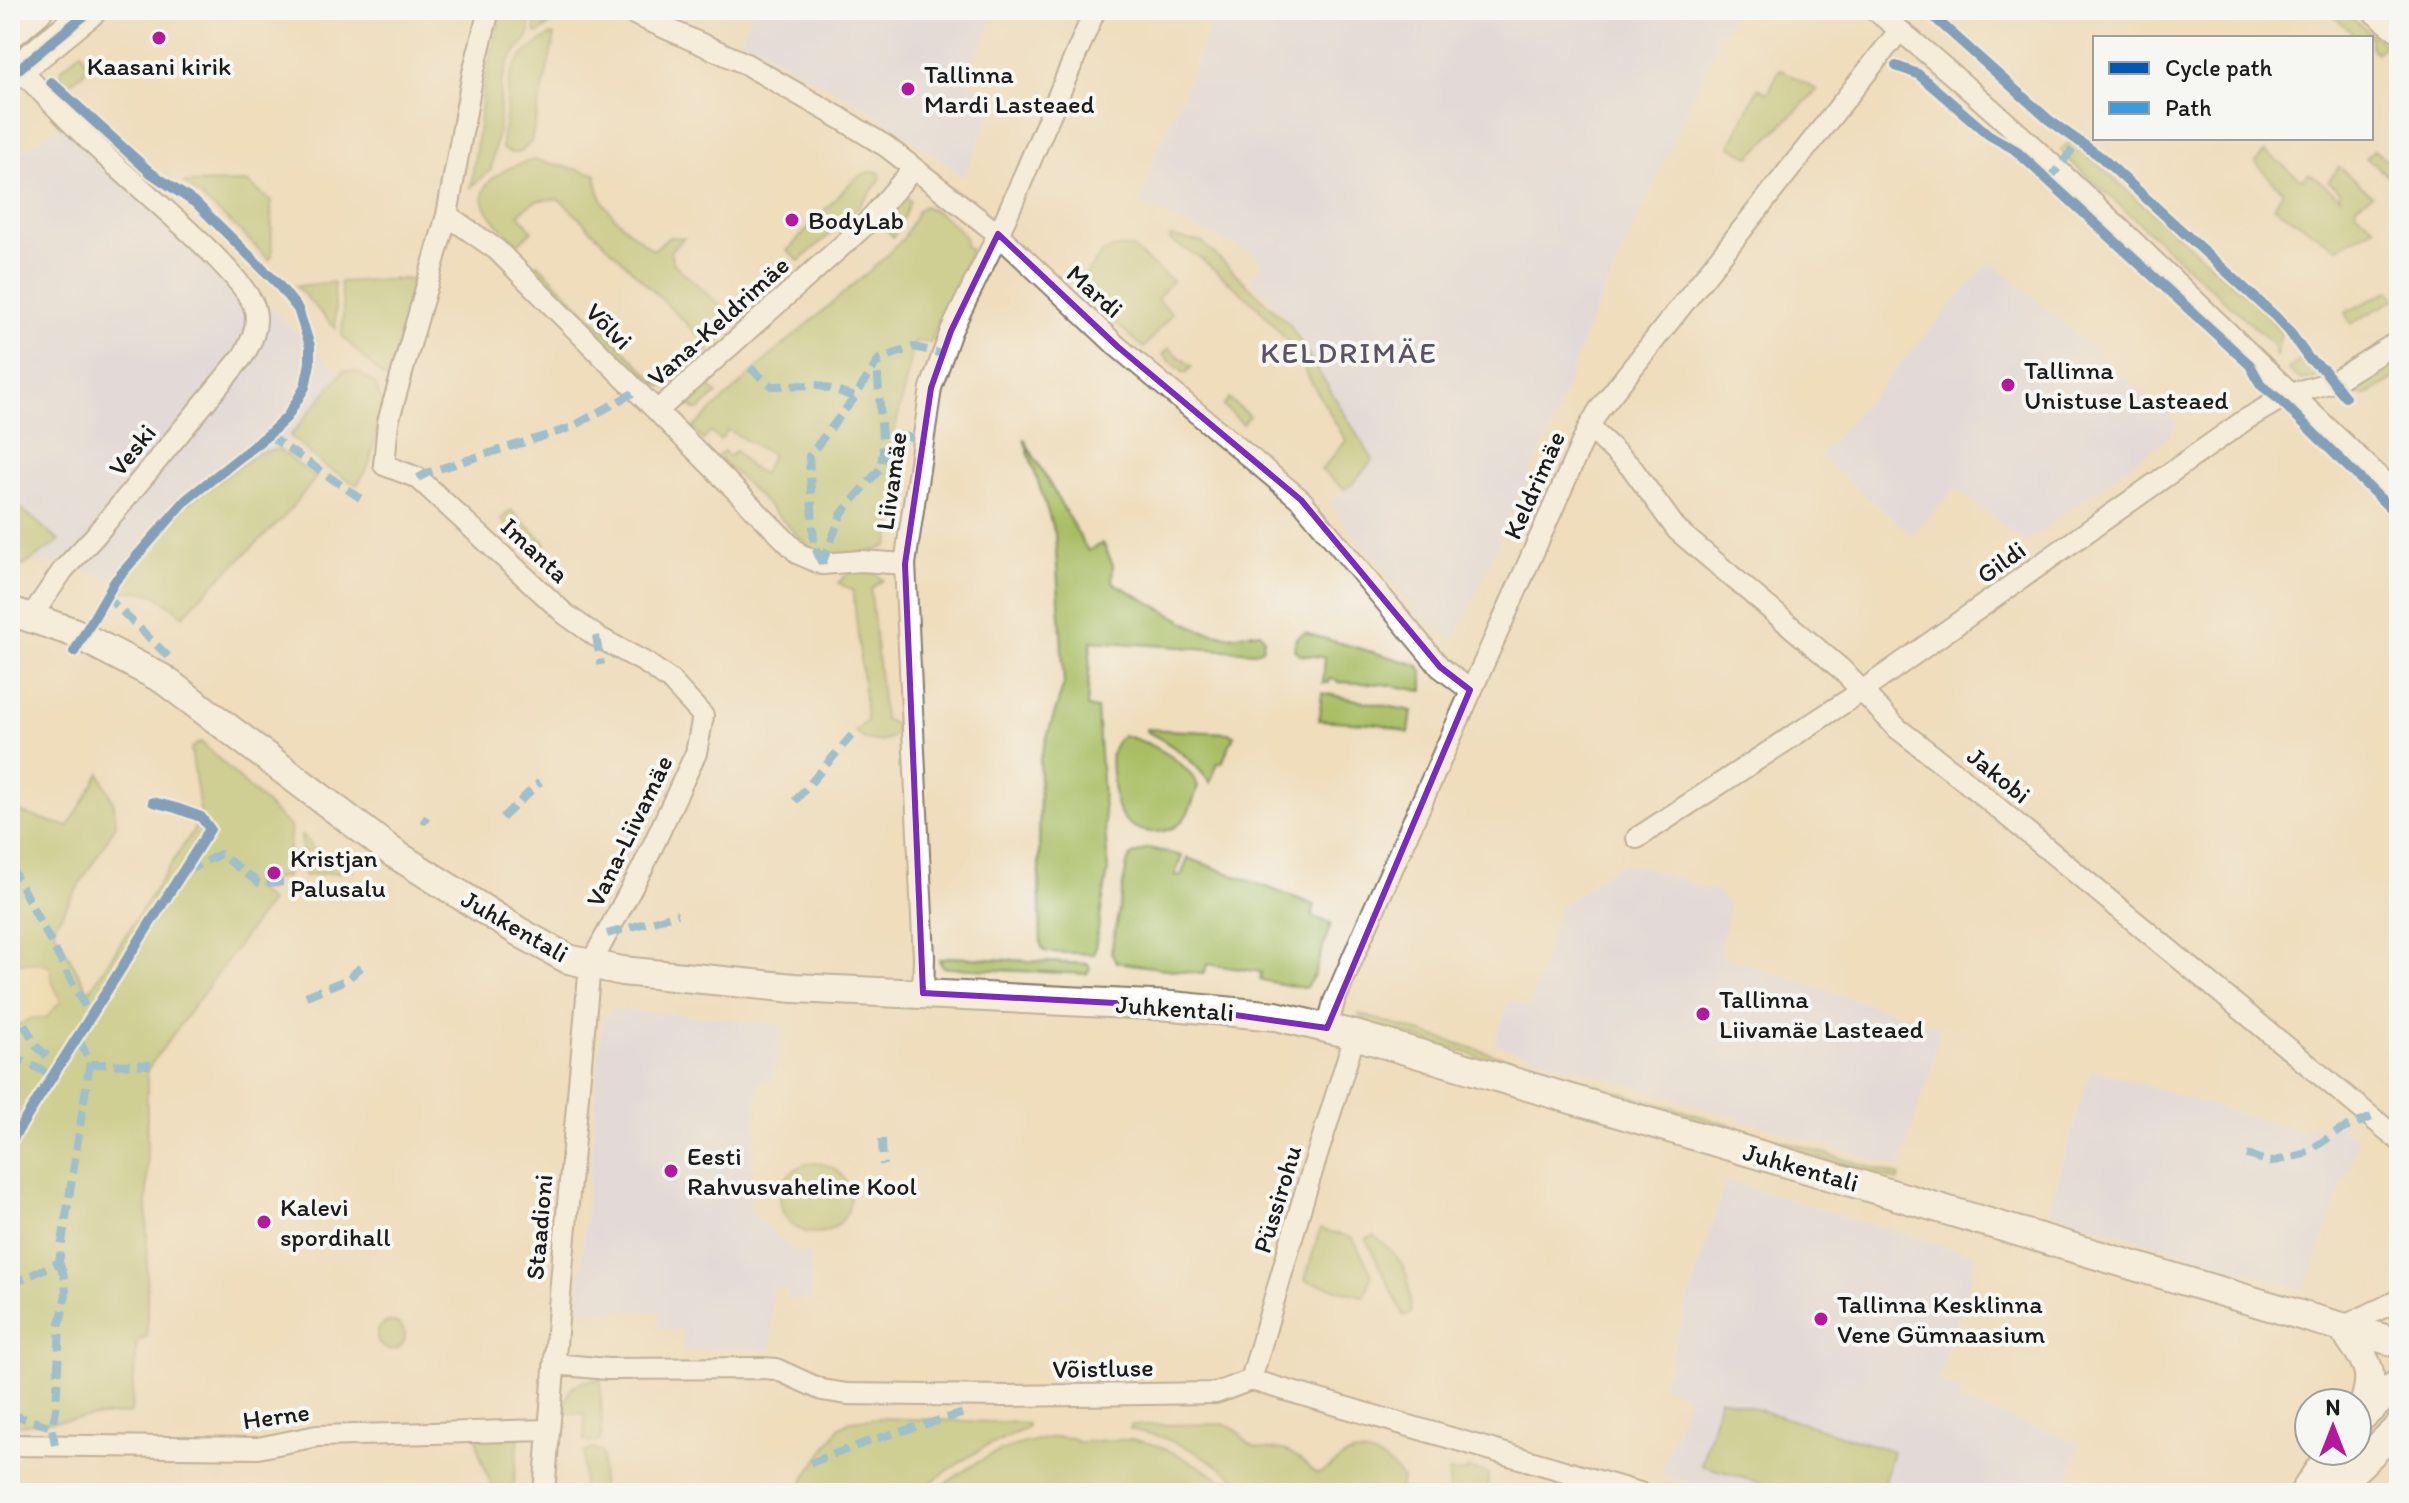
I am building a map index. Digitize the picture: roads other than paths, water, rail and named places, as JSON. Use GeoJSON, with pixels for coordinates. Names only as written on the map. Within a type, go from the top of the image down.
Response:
{"type":"FeatureCollection","features":[{"type":"Feature","properties":{"kind":"main road"},"geometry":{"type":"LineString","coordinates":[[10,33],[37,10]]}},
{"type":"Feature","properties":{"kind":"main road"},"geometry":{"type":"LineString","coordinates":[[12,63],[91,10]]}},
{"type":"Feature","properties":{"kind":"main road"},"geometry":{"type":"LineString","coordinates":[[2378,10],[2399,26]]}},
{"type":"Feature","properties":{"kind":"street"},"geometry":{"type":"LineString","coordinates":[[447,215],[473,73],[489,10]]}},
{"type":"Feature","properties":{"kind":"street","name":"Mardi"},"geometry":{"type":"LineString","coordinates":[[625,10],[744,63],[840,118],[887,147],[998,234],[1118,347],[1301,500],[1440,667],[1470,690]]}},
{"type":"Feature","properties":{"kind":"street","name":"Liivamäe"},"geometry":{"type":"LineString","coordinates":[[923,993],[924,958],[905,564],[931,388],[951,331],[998,234],[1095,10]]}},
{"type":"Feature","properties":{"kind":"street"},"geometry":{"type":"LineString","coordinates":[[1875,10],[2028,140],[2289,394],[2399,495]]}},
{"type":"Feature","properties":{"kind":"street","name":"Keldrimäe"},"geometry":{"type":"LineString","coordinates":[[1327,1028],[1334,1002],[1470,690],[1589,427],[1599,410],[1900,30]]}},
{"type":"Feature","properties":{"kind":"street","name":"Veski"},"geometry":{"type":"LineString","coordinates":[[12,63],[228,270],[246,290],[255,309],[256,325],[243,356],[94,537],[20,614]]}},
{"type":"Feature","properties":{"kind":"street","name":"Vana-Keldrimäe"},"geometry":{"type":"LineString","coordinates":[[657,411],[863,227],[914,168]]}},
{"type":"Feature","properties":{"kind":"street","name":"Imanta"},"geometry":{"type":"LineString","coordinates":[[447,215],[388,422],[384,465],[418,478],[565,614],[670,680],[703,716]]}},
{"type":"Feature","properties":{"kind":"street","name":"Võlvi"},"geometry":{"type":"LineString","coordinates":[[447,215],[497,250],[799,554],[822,564],[861,561],[905,564]]}},
{"type":"Feature","properties":{"kind":"street","name":"Gildi"},"geometry":{"type":"LineString","coordinates":[[1637,838],[1862,691],[2245,420],[2289,394],[2333,382],[2399,341]]}},
{"type":"Feature","properties":{"kind":"street","name":"Jakobi"},"geometry":{"type":"LineString","coordinates":[[1589,427],[1632,468],[1677,530],[1841,669],[1897,728],[2399,1140]]}},
{"type":"Feature","properties":{"kind":"street","name":"Juhkentali"},"geometry":{"type":"LineString","coordinates":[[20,614],[73,632],[163,679],[395,854],[568,959],[622,971],[794,988],[1172,1006],[1276,1016],[1355,1035],[2399,1343]]}},
{"type":"Feature","properties":{"kind":"street","name":"Vana-Liivamäe"},"geometry":{"type":"LineString","coordinates":[[590,965],[643,867],[696,753],[703,716]]}},
{"type":"Feature","properties":{"kind":"street","name":"Staadioni"},"geometry":{"type":"LineString","coordinates":[[544,1493],[590,965]]}},
{"type":"Feature","properties":{"kind":"street","name":"Püssirohu"},"geometry":{"type":"LineString","coordinates":[[1251,1380],[1355,1035]]}},
{"type":"Feature","properties":{"kind":"street"},"geometry":{"type":"LineString","coordinates":[[2370,1387],[2366,1362],[2342,1327],[2399,1300]]}},
{"type":"Feature","properties":{"kind":"street","name":"Võistluse"},"geometry":{"type":"LineString","coordinates":[[554,1364],[607,1369],[776,1369],[822,1390],[847,1394],[1004,1396],[1216,1393],[1251,1380]]}},
{"type":"Feature","properties":{"kind":"street"},"geometry":{"type":"LineString","coordinates":[[1251,1380],[1640,1493]]}},
{"type":"Feature","properties":{"kind":"street"},"geometry":{"type":"LineString","coordinates":[[2373,1406],[2399,1383]]}},
{"type":"Feature","properties":{"kind":"street"},"geometry":{"type":"LineString","coordinates":[[2330,1493],[2399,1427]]}},
{"type":"Feature","properties":{"kind":"street","name":"Herne"},"geometry":{"type":"LineString","coordinates":[[10,1445],[258,1448],[317,1436],[548,1430]]}},
{"type":"Feature","properties":{"kind":"street"},"geometry":{"type":"LineString","coordinates":[[2304,1493],[2321,1467]]}},
{"type":"Feature","properties":{"kind":"place","name":"Kaasani kirik"},"geometry":{"type":"Point","coordinates":[159,38]}},
{"type":"Feature","properties":{"kind":"place","name":"Tallinna Mardi Lasteaed"},"geometry":{"type":"Point","coordinates":[908,89]}},
{"type":"Feature","properties":{"kind":"place","name":"BodyLab"},"geometry":{"type":"Point","coordinates":[792,220]}},
{"type":"Feature","properties":{"kind":"place","name":"Tallinna Unistuse Lasteaed"},"geometry":{"type":"Point","coordinates":[2008,385]}},
{"type":"Feature","properties":{"kind":"place","name":"Kristjan Palusalu"},"geometry":{"type":"Point","coordinates":[274,873]}},
{"type":"Feature","properties":{"kind":"place","name":"Tallinna Liivamäe Lasteaed"},"geometry":{"type":"Point","coordinates":[1703,1014]}},
{"type":"Feature","properties":{"kind":"place","name":"Eesti Rahvusvaheline Kool"},"geometry":{"type":"Point","coordinates":[671,1171]}},
{"type":"Feature","properties":{"kind":"place","name":"Kalevi spordihall"},"geometry":{"type":"Point","coordinates":[264,1222]}},
{"type":"Feature","properties":{"kind":"place","name":"Tallinna Kesklinna Vene Gümnaasium"},"geometry":{"type":"Point","coordinates":[1821,1319]}},
{"type":"Feature","properties":{"kind":"district","name":"KELDRIMÄE"},"geometry":{"type":"Point","coordinates":[1349,353]}}]}
